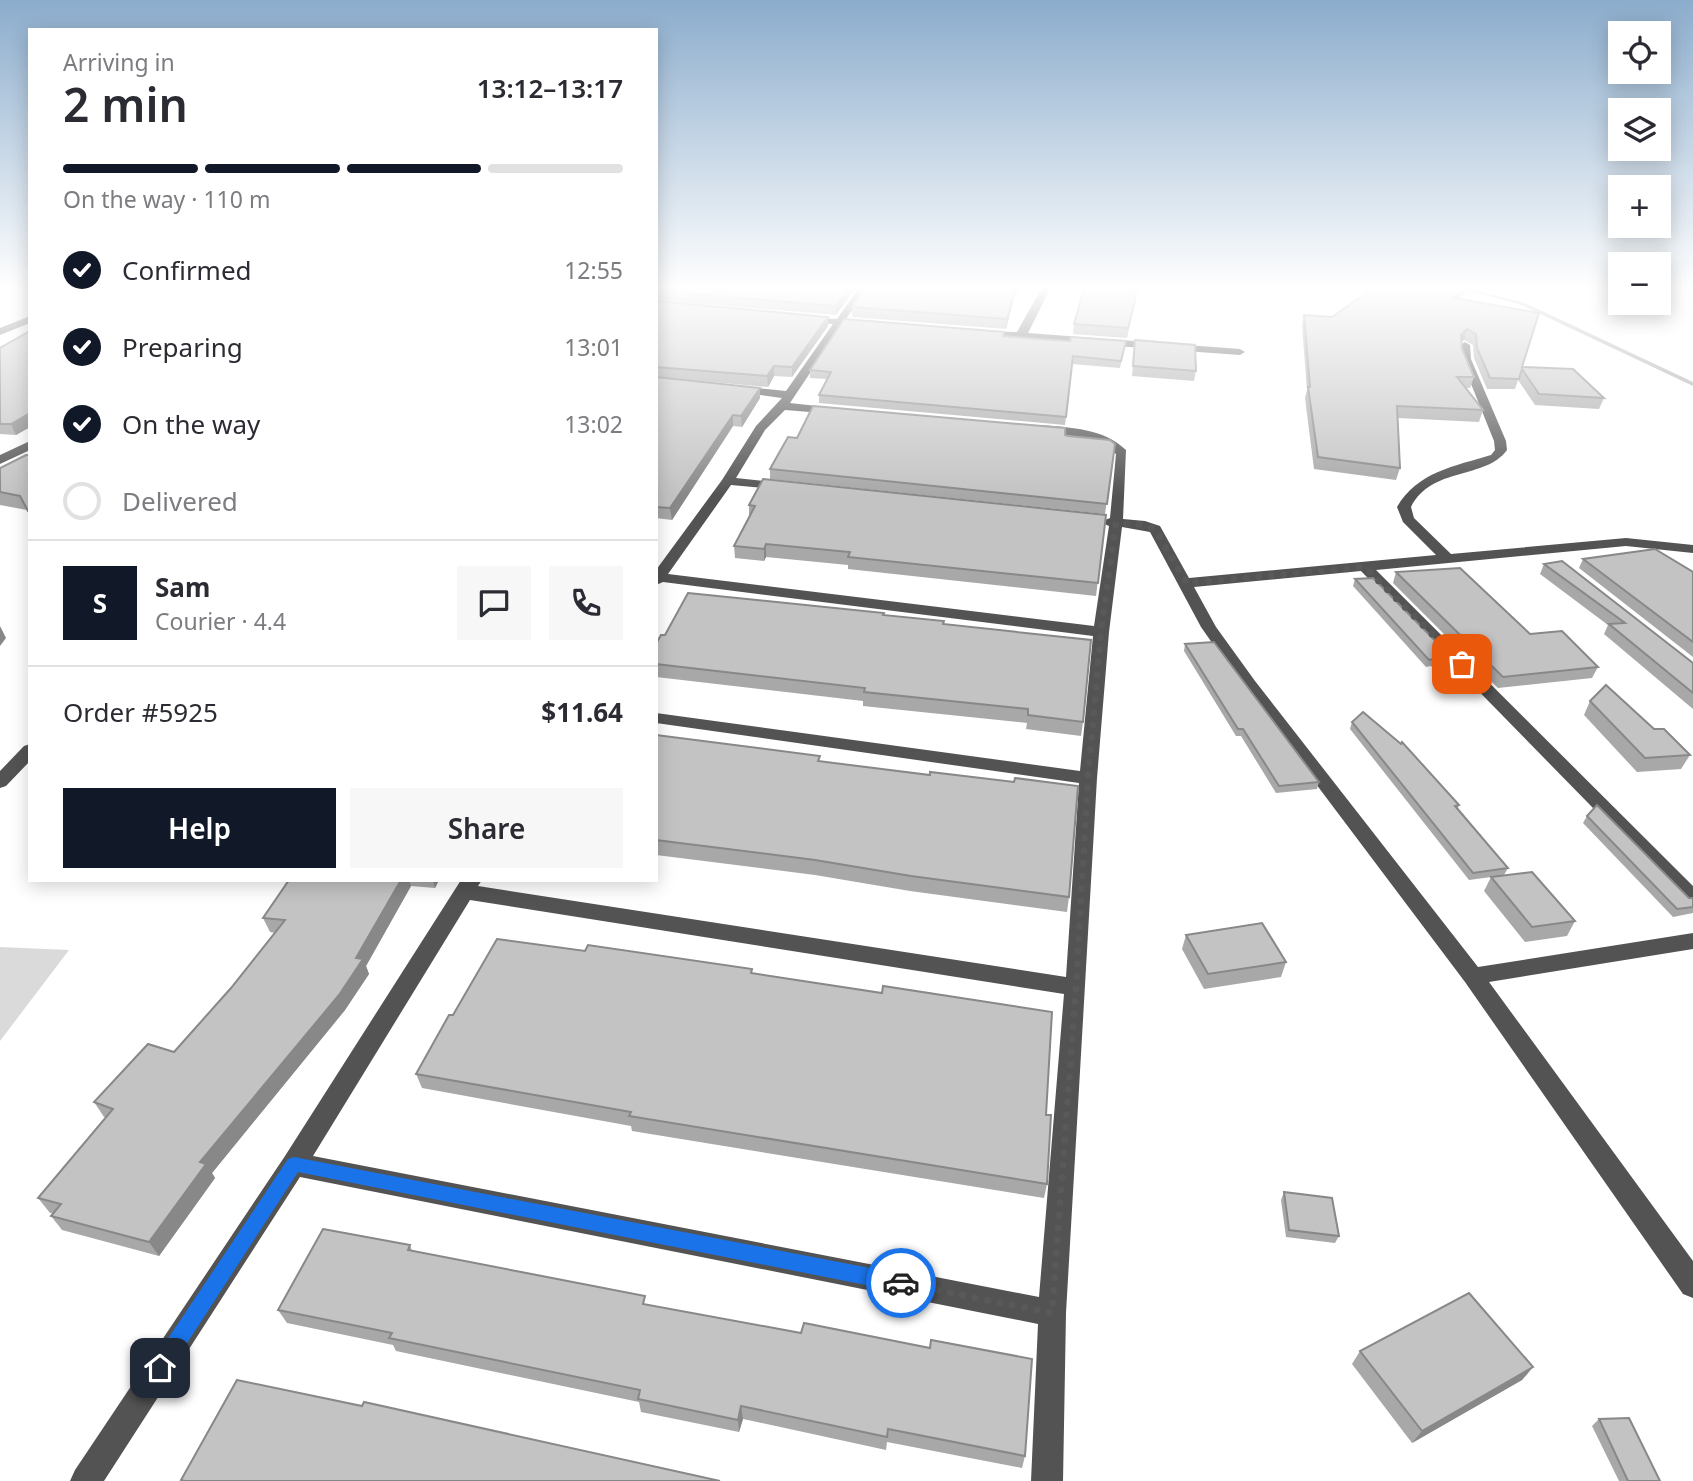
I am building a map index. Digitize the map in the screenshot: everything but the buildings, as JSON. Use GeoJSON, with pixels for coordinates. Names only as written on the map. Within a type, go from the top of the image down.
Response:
{"type":"FeatureCollection","features":[{"type":"Feature","properties":{"kind":"street"},"geometry":{"type":"LineString","coordinates":[[658,578],[728,481],[760,428],[785,401],[814,358]]}},
{"type":"Feature","properties":{"kind":"street"},"geometry":{"type":"LineString","coordinates":[[1448,559],[1408,519],[1404,507],[1408,495],[1435,478],[1495,458],[1501,450],[1495,428],[1466,358]]}},
{"type":"Feature","properties":{"kind":"street"},"geometry":{"type":"LineString","coordinates":[[724,388],[857,413]]}},
{"type":"Feature","properties":{"kind":"street"},"geometry":{"type":"LineString","coordinates":[[1023,428],[1092,434],[1112,441],[1122,453],[1116,523],[1101,632],[1088,778],[1052,1313],[1047,1481]]}},
{"type":"Feature","properties":{"kind":"street"},"geometry":{"type":"LineString","coordinates":[[0,460],[28,446]]}},
{"type":"Feature","properties":{"kind":"street"},"geometry":{"type":"LineString","coordinates":[[0,460],[28,463]]}},
{"type":"Feature","properties":{"kind":"street"},"geometry":{"type":"LineString","coordinates":[[728,481],[797,488]]}},
{"type":"Feature","properties":{"kind":"street"},"geometry":{"type":"LineString","coordinates":[[1089,520],[1145,525],[1155,529],[1209,627],[1249,684],[1472,976],[1693,1284]]}},
{"type":"Feature","properties":{"kind":"street"},"geometry":{"type":"LineString","coordinates":[[1187,583],[1626,542],[1693,549]]}},
{"type":"Feature","properties":{"kind":"street"},"geometry":{"type":"LineString","coordinates":[[1543,550],[1564,567]]}},
{"type":"Feature","properties":{"kind":"street"},"geometry":{"type":"LineString","coordinates":[[1365,567],[1693,898]]}},
{"type":"Feature","properties":{"kind":"street"},"geometry":{"type":"LineString","coordinates":[[658,579],[1101,632]]}},
{"type":"Feature","properties":{"kind":"street"},"geometry":{"type":"LineString","coordinates":[[658,718],[1088,778]]}},
{"type":"Feature","properties":{"kind":"street"},"geometry":{"type":"LineString","coordinates":[[0,782],[28,752]]}},
{"type":"Feature","properties":{"kind":"street"},"geometry":{"type":"LineString","coordinates":[[86,1481],[294,1164],[469,886],[1076,987]]}},
{"type":"Feature","properties":{"kind":"street"},"geometry":{"type":"LineString","coordinates":[[1472,976],[1693,941]]}},
{"type":"Feature","properties":{"kind":"street"},"geometry":{"type":"LineString","coordinates":[[294,1164],[1052,1313]]}},
{"type":"Feature","properties":{"kind":"shaded area"},"geometry":{"type":"Polygon","coordinates":[[[0,947],[69,950],[0,1041],[0,947]]]}},
{"type":"Feature","properties":{"kind":"waterway"},"geometry":{"type":"LineString","coordinates":[[1638,358],[1693,384]]}},
{"type":"Feature","properties":{"kind":"way so far"},"geometry":{"type":"LineString","coordinates":[[901,1283],[1052,1313],[1088,778],[1101,632],[1116,523],[1133,523],[1155,529],[1187,583],[1365,567],[1462,664]]}},
{"type":"Feature","properties":{"kind":"route"},"geometry":{"type":"LineString","coordinates":[[160,1368],[294,1164],[901,1283]]}}]}
